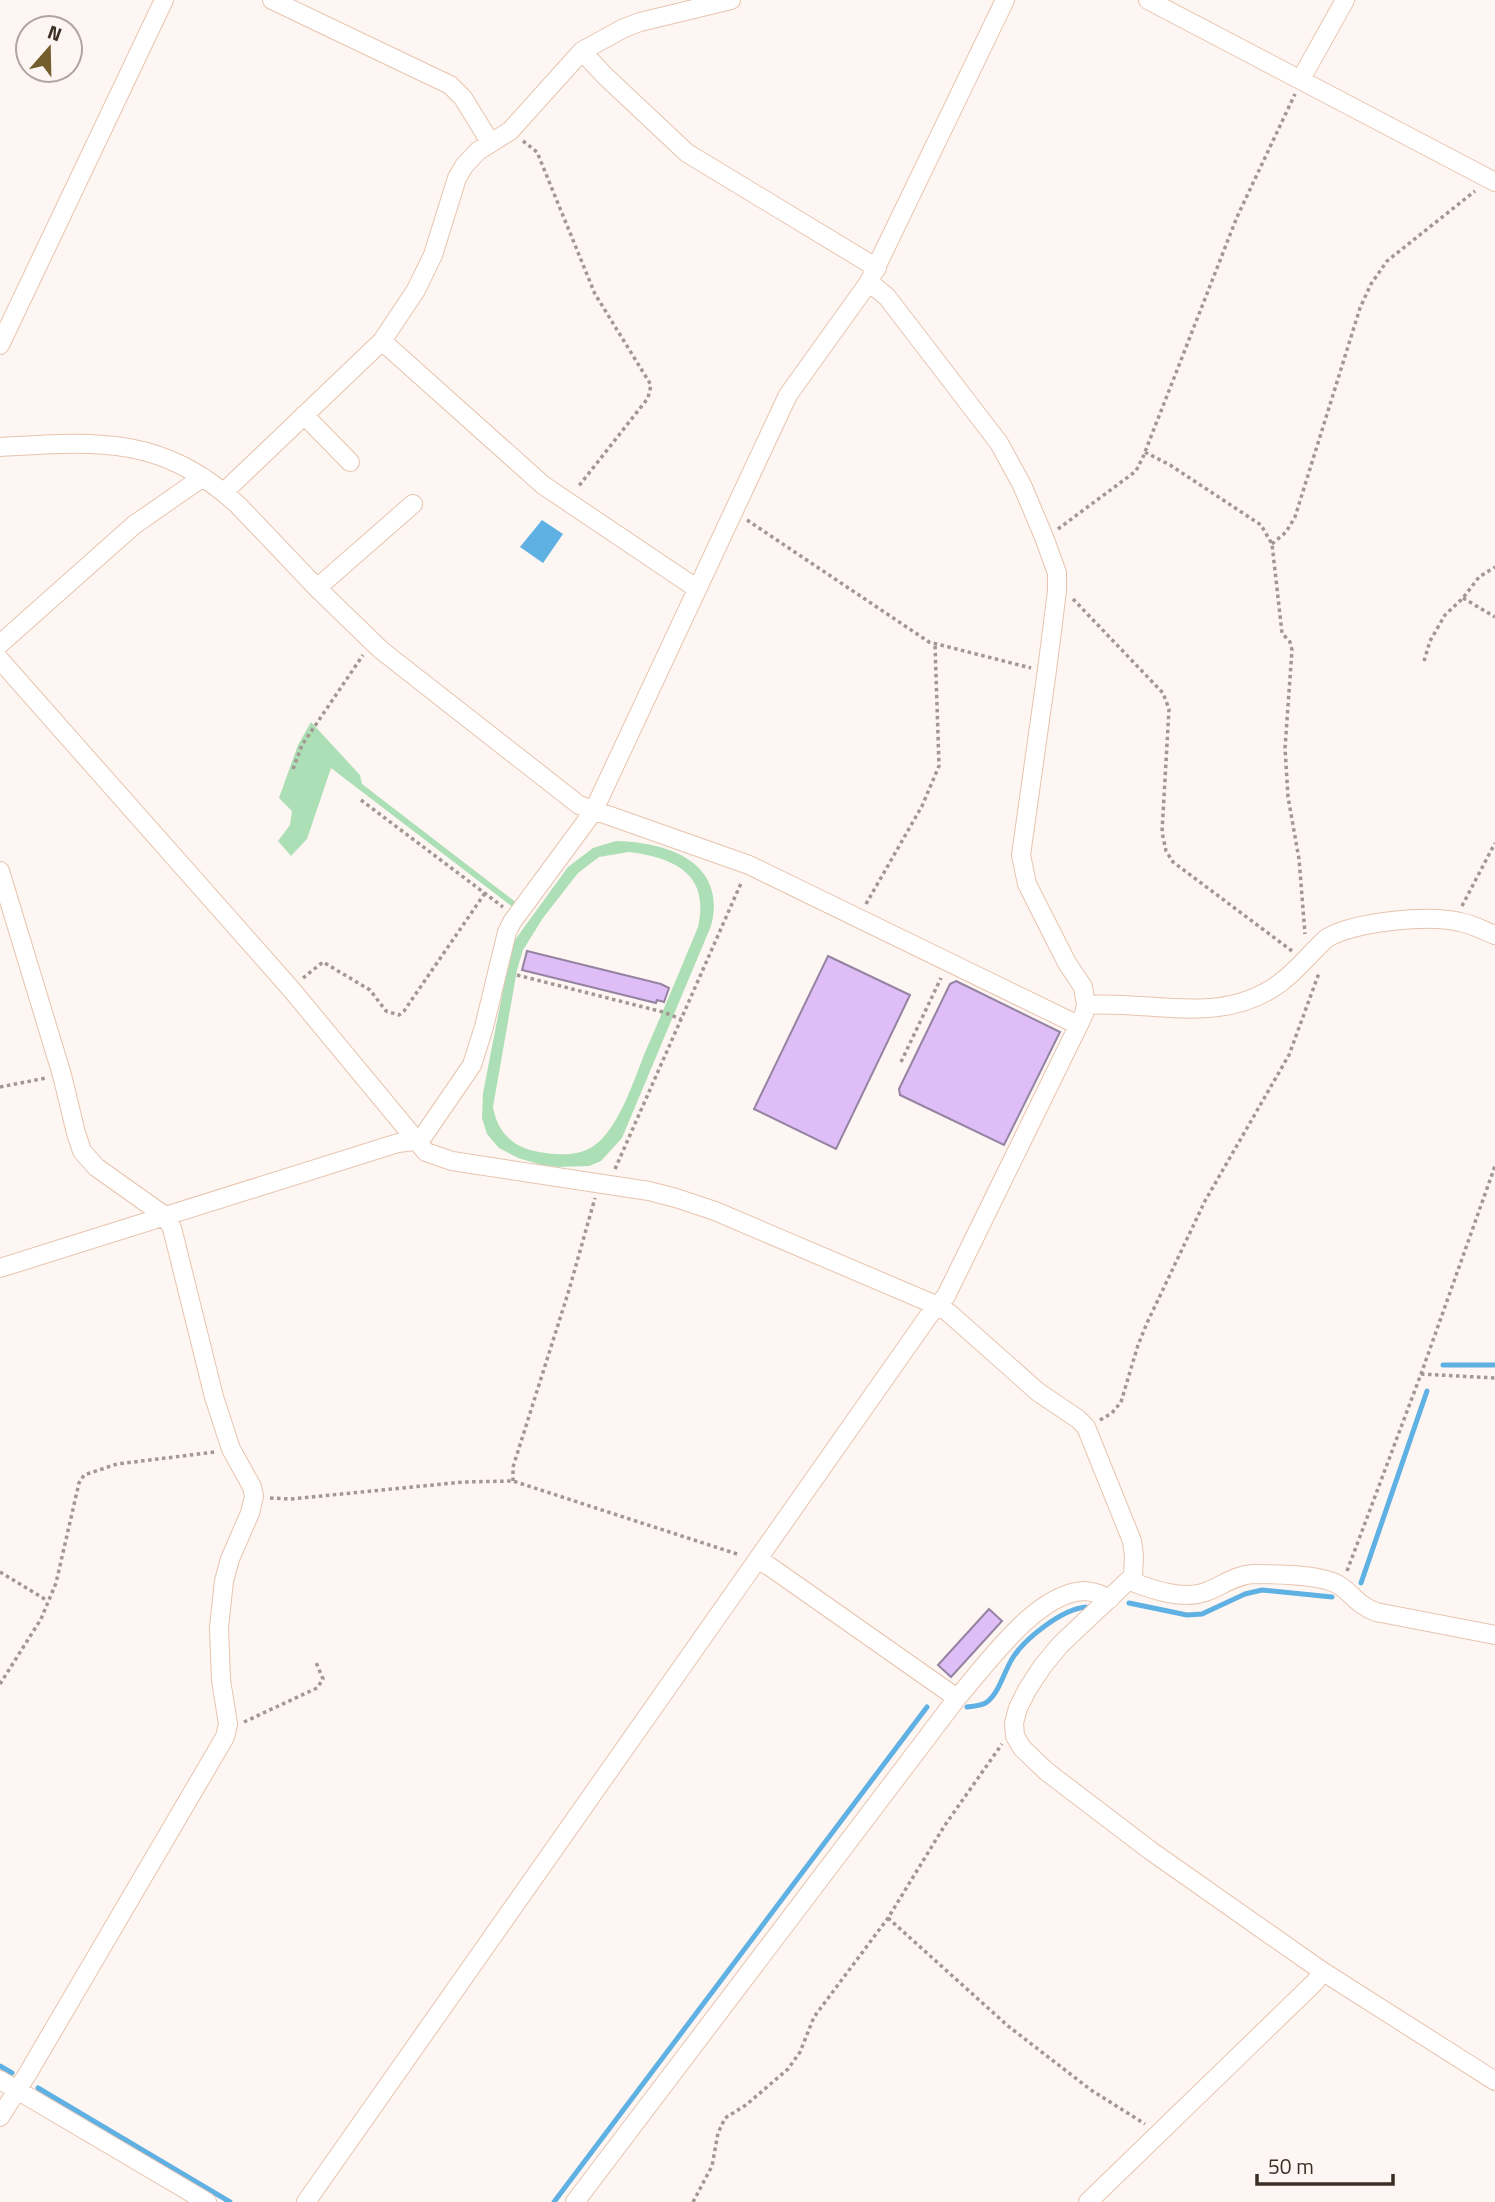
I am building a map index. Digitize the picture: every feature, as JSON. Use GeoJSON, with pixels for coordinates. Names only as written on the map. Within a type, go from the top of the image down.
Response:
{"type":"FeatureCollection","features":[{"type":"Feature","properties":{"kind":"street"},"geometry":{"type":"LineString","coordinates":[[0,345],[164,0]]}},
{"type":"Feature","properties":{"kind":"street"},"geometry":{"type":"LineString","coordinates":[[272,0],[450,85],[463,97],[490,142]]}},
{"type":"Feature","properties":{"kind":"street"},"geometry":{"type":"LineString","coordinates":[[224,492],[382,341],[416,290],[433,256],[457,178],[464,166],[490,142],[510,131],[582,51],[640,22],[731,0]]}},
{"type":"Feature","properties":{"kind":"street"},"geometry":{"type":"LineString","coordinates":[[0,1268],[398,1143],[415,1141],[424,1135],[472,1065],[507,932],[593,812],[788,396],[873,275],[1005,0]]}},
{"type":"Feature","properties":{"kind":"street"},"geometry":{"type":"LineString","coordinates":[[1148,0],[1493,179]]}},
{"type":"Feature","properties":{"kind":"street"},"geometry":{"type":"LineString","coordinates":[[1301,79],[1345,0]]}},
{"type":"Feature","properties":{"kind":"street"},"geometry":{"type":"LineString","coordinates":[[306,2202],[947,1296],[1086,1005],[1083,987],[1067,963],[1027,884],[1021,855],[1057,591],[1056,573],[1022,485],[999,443],[873,275],[687,153],[582,51]]}},
{"type":"Feature","properties":{"kind":"street"},"geometry":{"type":"LineString","coordinates":[[382,341],[543,485],[696,588]]}},
{"type":"Feature","properties":{"kind":"street"},"geometry":{"type":"LineString","coordinates":[[304,415],[350,461]]}},
{"type":"Feature","properties":{"kind":"street"},"geometry":{"type":"LineString","coordinates":[[0,447],[57,443],[133,448],[167,458],[203,477],[224,492],[372,641],[579,805],[749,865],[1078,1025]]}},
{"type":"Feature","properties":{"kind":"street"},"geometry":{"type":"LineString","coordinates":[[0,644],[134,525],[203,477]]}},
{"type":"Feature","properties":{"kind":"street"},"geometry":{"type":"LineString","coordinates":[[317,588],[413,504]]}},
{"type":"Feature","properties":{"kind":"street"},"geometry":{"type":"LineString","coordinates":[[0,660],[290,989],[426,1152],[452,1161],[649,1191],[700,1206],[938,1306],[1038,1392],[1078,1419],[1086,1427],[1132,1541],[1135,1567],[1130,1581],[1060,1645],[1042,1667],[1018,1708],[1014,1735],[1022,1748],[1046,1771],[1151,1851],[1322,1971],[1495,2081]]}},
{"type":"Feature","properties":{"kind":"street"},"geometry":{"type":"LineString","coordinates":[[0,871],[62,1075],[76,1133],[88,1161],[165,1216],[172,1228],[202,1353],[231,1449],[252,1487],[254,1496],[224,1581],[219,1627],[221,1680],[227,1708],[226,1730],[190,1797],[0,2117]]}},
{"type":"Feature","properties":{"kind":"street"},"geometry":{"type":"LineString","coordinates":[[1086,1005],[1214,1009],[1238,1004],[1280,983],[1335,933],[1355,927],[1416,920],[1458,921],[1495,935]]}},
{"type":"Feature","properties":{"kind":"street"},"geometry":{"type":"LineString","coordinates":[[758,1561],[769,1566],[957,1698]]}},
{"type":"Feature","properties":{"kind":"street"},"geometry":{"type":"LineString","coordinates":[[1130,1581],[1152,1589],[1185,1595],[1205,1593],[1243,1575],[1305,1578],[1339,1585],[1358,1604],[1376,1612],[1495,1635]]}},
{"type":"Feature","properties":{"kind":"street"},"geometry":{"type":"LineString","coordinates":[[575,2202],[957,1698],[1021,1626],[1047,1604],[1082,1591],[1110,1599]]}},
{"type":"Feature","properties":{"kind":"street"},"geometry":{"type":"LineString","coordinates":[[1088,2202],[1315,1982],[1322,1971]]}},
{"type":"Feature","properties":{"kind":"street"},"geometry":{"type":"LineString","coordinates":[[0,2080],[207,2202]]}},
{"type":"Feature","properties":{"kind":"path"},"geometry":{"type":"LineString","coordinates":[[1044,537],[1066,525],[1136,471],[1237,217],[1301,79]]}},
{"type":"Feature","properties":{"kind":"path"},"geometry":{"type":"LineString","coordinates":[[510,131],[537,152],[595,294],[651,385],[648,398],[567,501]]}},
{"type":"Feature","properties":{"kind":"path"},"geometry":{"type":"LineString","coordinates":[[1272,544],[1286,532],[1295,517],[1360,308],[1371,284],[1387,261],[1493,179]]}},
{"type":"Feature","properties":{"kind":"path"},"geometry":{"type":"LineString","coordinates":[[1145,452],[1170,465],[1261,525],[1272,544],[1282,633],[1290,642],[1292,650],[1285,748],[1288,797],[1298,859],[1307,957]]}},
{"type":"Feature","properties":{"kind":"path"},"geometry":{"type":"LineString","coordinates":[[732,512],[935,644],[1028,668],[1047,670]]}},
{"type":"Feature","properties":{"kind":"path"},"geometry":{"type":"LineString","coordinates":[[1424,661],[1430,641],[1445,615],[1479,577],[1495,567]]}},
{"type":"Feature","properties":{"kind":"path"},"geometry":{"type":"LineString","coordinates":[[1057,591],[1076,601],[1163,693],[1169,709],[1162,832],[1166,851],[1173,862],[1292,950],[1320,962],[1319,972],[1289,1055],[1205,1200],[1138,1345],[1121,1402],[1112,1413],[1086,1427]]}},
{"type":"Feature","properties":{"kind":"path"},"geometry":{"type":"LineString","coordinates":[[1463,598],[1495,617]]}},
{"type":"Feature","properties":{"kind":"path"},"geometry":{"type":"LineString","coordinates":[[293,769],[302,745],[313,727],[372,641]]}},
{"type":"Feature","properties":{"kind":"path"},"geometry":{"type":"LineString","coordinates":[[858,919],[922,806],[939,766],[935,644]]}},
{"type":"Feature","properties":{"kind":"path"},"geometry":{"type":"LineString","coordinates":[[361,800],[516,917]]}},
{"type":"Feature","properties":{"kind":"path"},"geometry":{"type":"LineString","coordinates":[[1458,921],[1460,909],[1495,843]]}},
{"type":"Feature","properties":{"kind":"path"},"geometry":{"type":"LineString","coordinates":[[513,1481],[513,1466],[595,1199],[619,1161],[749,865]]}},
{"type":"Feature","properties":{"kind":"path"},"geometry":{"type":"LineString","coordinates":[[290,989],[323,962],[370,990],[386,1011],[399,1015],[404,1012],[485,893]]}},
{"type":"Feature","properties":{"kind":"path"},"geometry":{"type":"LineString","coordinates":[[901,1062],[948,963]]}},
{"type":"Feature","properties":{"kind":"path"},"geometry":{"type":"LineString","coordinates":[[517,975],[681,1019]]}},
{"type":"Feature","properties":{"kind":"path"},"geometry":{"type":"LineString","coordinates":[[0,1087],[62,1075]]}},
{"type":"Feature","properties":{"kind":"path"},"geometry":{"type":"LineString","coordinates":[[1339,1585],[1346,1573],[1421,1374],[1495,1166]]}},
{"type":"Feature","properties":{"kind":"path"},"geometry":{"type":"LineString","coordinates":[[1421,1374],[1495,1378]]}},
{"type":"Feature","properties":{"kind":"path"},"geometry":{"type":"LineString","coordinates":[[0,1684],[41,1619],[60,1565],[79,1483],[84,1475],[117,1464],[231,1449]]}},
{"type":"Feature","properties":{"kind":"path"},"geometry":{"type":"LineString","coordinates":[[254,1496],[292,1499],[463,1482],[513,1481],[758,1561]]}},
{"type":"Feature","properties":{"kind":"path"},"geometry":{"type":"LineString","coordinates":[[0,1572],[48,1601]]}},
{"type":"Feature","properties":{"kind":"path"},"geometry":{"type":"LineString","coordinates":[[226,1730],[317,1688],[323,1679],[315,1660]]}},
{"type":"Feature","properties":{"kind":"path"},"geometry":{"type":"LineString","coordinates":[[693,2202],[712,2166],[718,2133],[725,2118],[774,2083],[788,2069],[800,2052],[814,2017],[888,1918],[945,1825],[1001,1744],[1014,1735]]}},
{"type":"Feature","properties":{"kind":"path"},"geometry":{"type":"LineString","coordinates":[[888,1918],[1008,2026],[1091,2090],[1159,2133]]}},
{"type":"Feature","properties":{"kind":"green space"},"geometry":{"type":"Polygon","coordinates":[[[311,722],[360,775],[362,784],[517,903],[514,908],[331,768],[307,839],[291,856],[278,841],[290,825],[292,811],[279,798],[298,745],[311,722]]]}},
{"type":"Feature","properties":{"kind":"green space"},"geometry":{"type":"Polygon","coordinates":[[[616,841],[635,842],[673,851],[689,860],[702,871],[710,886],[714,904],[711,926],[622,1138],[601,1161],[589,1166],[542,1165],[518,1158],[499,1148],[487,1134],[482,1118],[483,1093],[512,944],[568,867],[593,848],[616,841]],[[629,852],[599,857],[578,873],[543,918],[523,950],[517,970],[493,1107],[502,1130],[518,1145],[556,1154],[586,1150],[602,1139],[610,1129],[631,1089],[698,927],[700,909],[699,894],[694,882],[685,872],[674,864],[629,852]]]}},
{"type":"Feature","properties":{"kind":"water"},"geometry":{"type":"Polygon","coordinates":[[[542,520],[563,534],[543,563],[520,547],[542,520]]]}},
{"type":"Feature","properties":{"kind":"building"},"geometry":{"type":"Polygon","coordinates":[[[527,951],[669,988],[664,1002],[657,1000],[656,1003],[522,970],[527,951]]]}},
{"type":"Feature","properties":{"kind":"building"},"geometry":{"type":"Polygon","coordinates":[[[828,956],[910,995],[836,1149],[754,1109],[828,956]]]}},
{"type":"Feature","properties":{"kind":"building"},"geometry":{"type":"Polygon","coordinates":[[[956,981],[1060,1032],[1004,1145],[900,1095],[899,1089],[950,984],[956,981]]]}},
{"type":"Feature","properties":{"kind":"building"},"geometry":{"type":"Polygon","coordinates":[[[989,1609],[1002,1621],[951,1677],[938,1665],[989,1609]]]}},
{"type":"Feature","properties":{"kind":"waterway"},"geometry":{"type":"LineString","coordinates":[[1443,1365],[1495,1365]]}},
{"type":"Feature","properties":{"kind":"waterway"},"geometry":{"type":"LineString","coordinates":[[1361,1583],[1427,1391]]}},
{"type":"Feature","properties":{"kind":"waterway"},"geometry":{"type":"LineString","coordinates":[[1129,1603],[1187,1615],[1202,1614],[1245,1594],[1262,1590],[1332,1597]]}},
{"type":"Feature","properties":{"kind":"waterway"},"geometry":{"type":"LineString","coordinates":[[967,1707],[983,1704],[991,1698],[1012,1659],[1034,1634],[1066,1613],[1086,1607]]}},
{"type":"Feature","properties":{"kind":"waterway"},"geometry":{"type":"LineString","coordinates":[[554,2202],[927,1707]]}},
{"type":"Feature","properties":{"kind":"waterway"},"geometry":{"type":"LineString","coordinates":[[0,2066],[12,2073]]}},
{"type":"Feature","properties":{"kind":"waterway"},"geometry":{"type":"LineString","coordinates":[[38,2088],[230,2202]]}}]}
